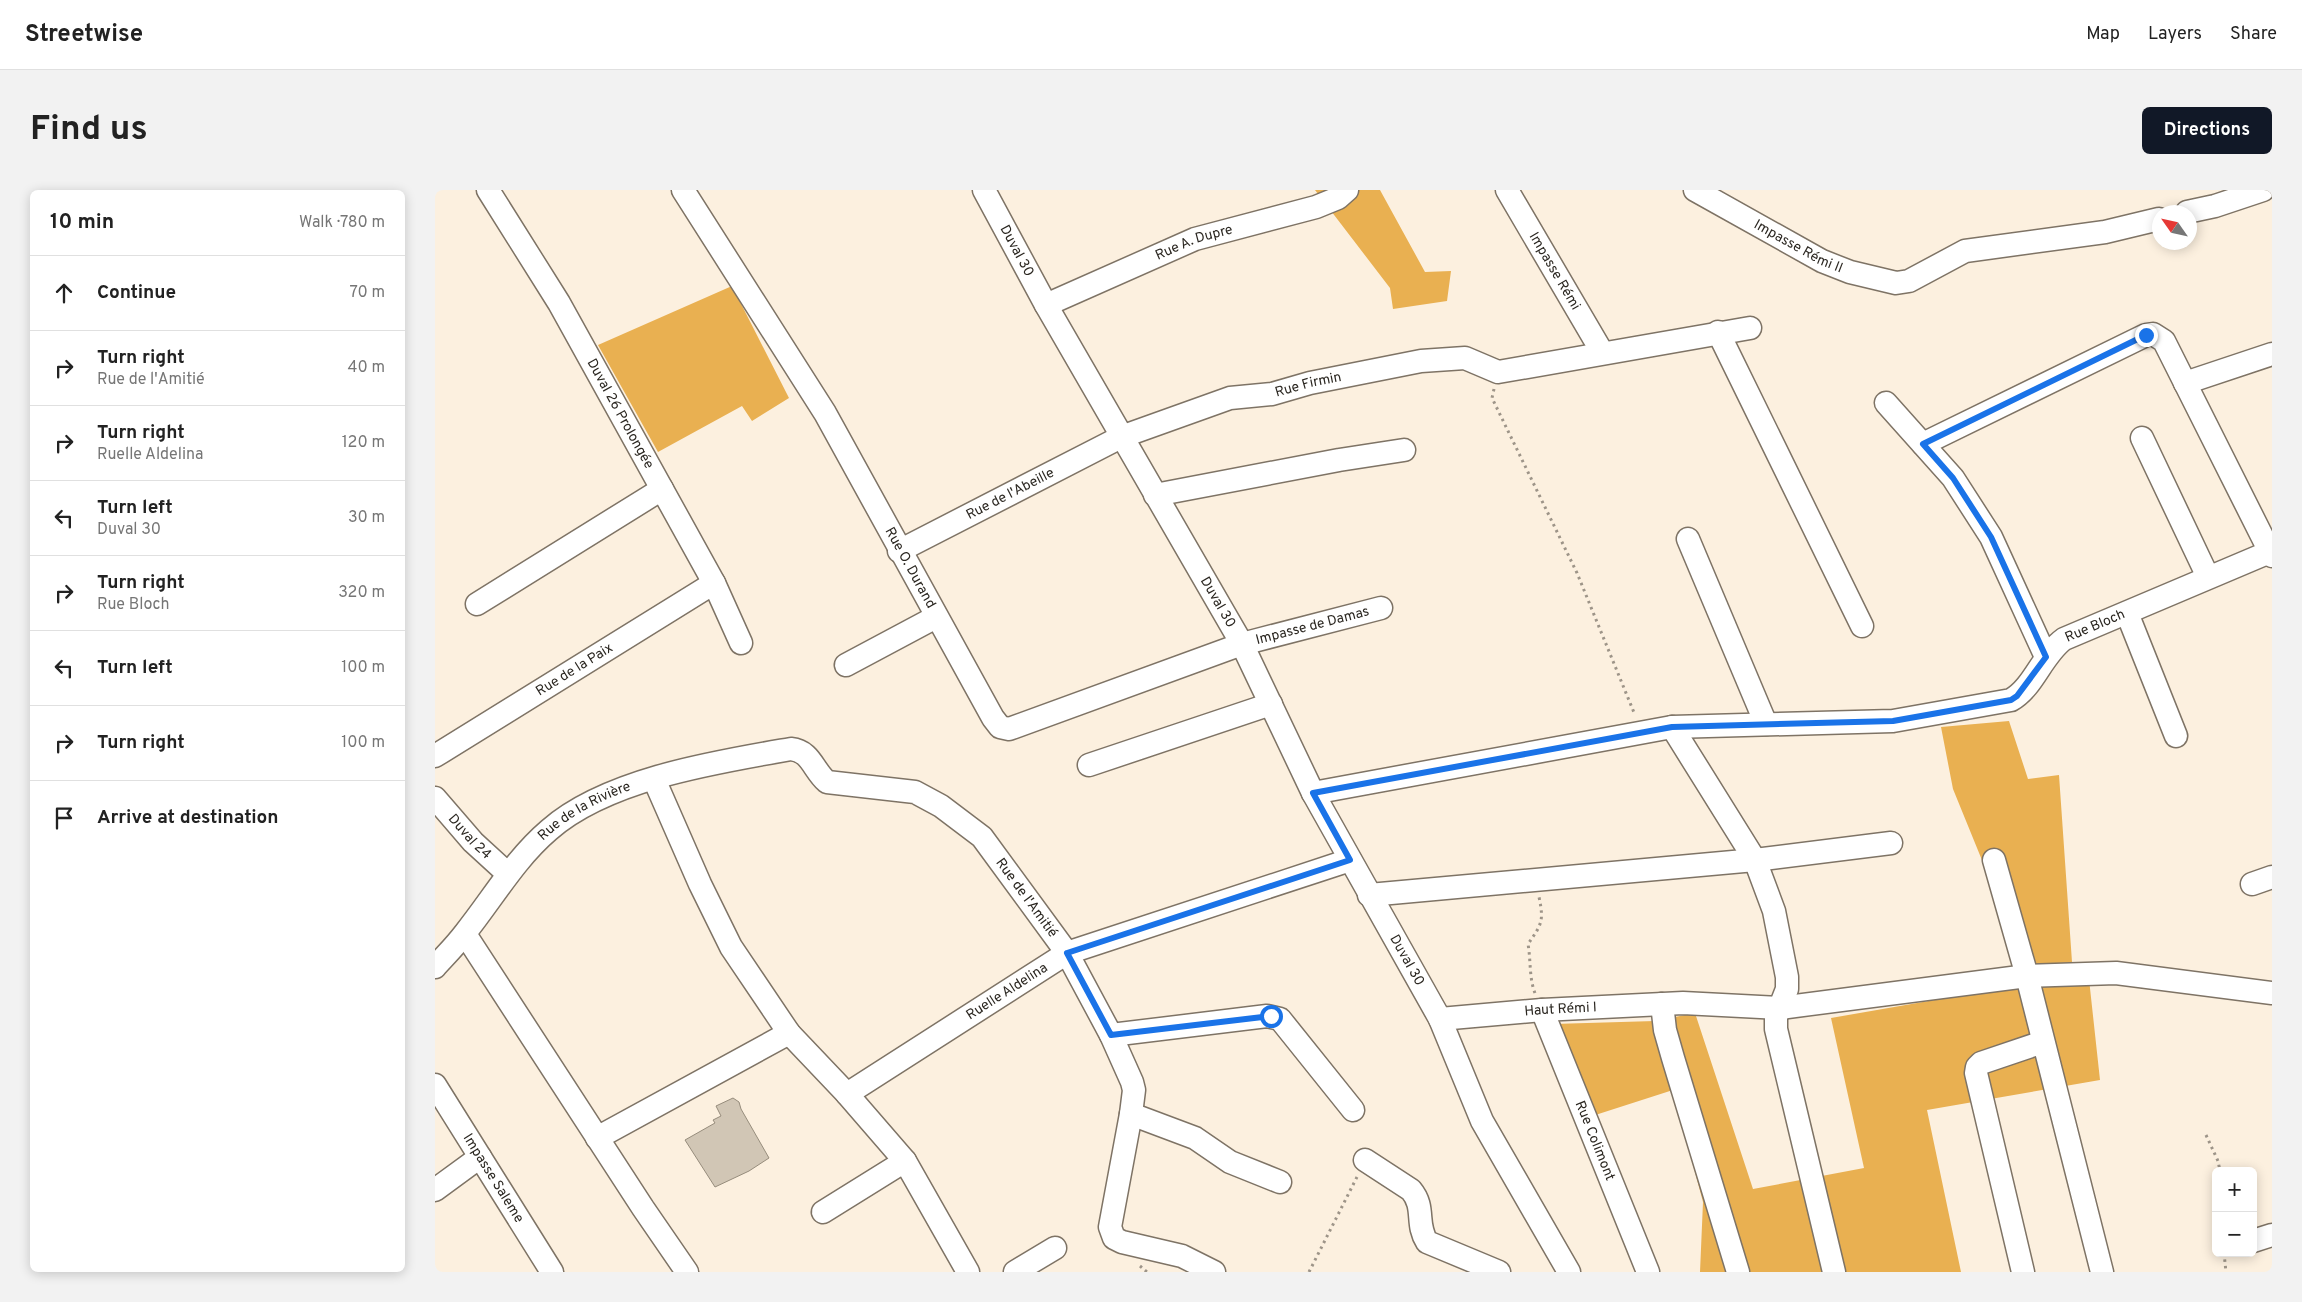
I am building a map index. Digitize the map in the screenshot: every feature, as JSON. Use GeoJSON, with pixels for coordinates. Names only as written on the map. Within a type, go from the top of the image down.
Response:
{"type":"FeatureCollection","features":[{"type":"Feature","properties":{"kind":"street","name":"Duval 26 Prolongée"},"geometry":{"type":"LineString","coordinates":[[488,190],[559,303],[714,583],[741,643]]}},
{"type":"Feature","properties":{"kind":"street","name":"Rue O. Durand"},"geometry":{"type":"LineString","coordinates":[[683,190],[825,413],[899,551],[993,718],[1000,727],[1009,729],[1242,644]]}},
{"type":"Feature","properties":{"kind":"street","name":"Duval 30"},"geometry":{"type":"LineString","coordinates":[[984,190],[1045,305],[1242,644],[1313,793],[1440,1019],[1482,1121],[1569,1272]]}},
{"type":"Feature","properties":{"kind":"street","name":"Rue A. Dupre"},"geometry":{"type":"LineString","coordinates":[[1045,305],[1195,239],[1316,207],[1338,198],[1347,190]]}},
{"type":"Feature","properties":{"kind":"street","name":"Impasse Rémi"},"geometry":{"type":"LineString","coordinates":[[1507,190],[1602,352]]}},
{"type":"Feature","properties":{"kind":"street","name":"Impasse Rémi II"},"geometry":{"type":"LineString","coordinates":[[1695,190],[1823,261],[1850,272],[1896,283],[1909,281],[1965,251],[2105,232],[2152,221]]}},
{"type":"Feature","properties":{"kind":"street"},"geometry":{"type":"LineString","coordinates":[[2197,210],[2263,190]]}},
{"type":"Feature","properties":{"kind":"street"},"geometry":{"type":"LineString","coordinates":[[1498,372],[1602,352],[1750,328]]}},
{"type":"Feature","properties":{"kind":"street"},"geometry":{"type":"LineString","coordinates":[[1718,332],[1863,626]]}},
{"type":"Feature","properties":{"kind":"street"},"geometry":{"type":"LineString","coordinates":[[1923,444],[2146,335],[2153,334],[2164,341],[2271,553]]}},
{"type":"Feature","properties":{"kind":"street"},"geometry":{"type":"LineString","coordinates":[[2185,383],[2272,354]]}},
{"type":"Feature","properties":{"kind":"street","name":"Rue Firmin"},"geometry":{"type":"LineString","coordinates":[[1121,437],[1230,398],[1272,394],[1310,383],[1421,361],[1465,358],[1498,372]]}},
{"type":"Feature","properties":{"kind":"street"},"geometry":{"type":"LineString","coordinates":[[1886,403],[1953,478],[1991,537],[2046,657]]}},
{"type":"Feature","properties":{"kind":"street","name":"Rue de l'Abeille"},"geometry":{"type":"LineString","coordinates":[[899,551],[1121,437]]}},
{"type":"Feature","properties":{"kind":"street"},"geometry":{"type":"LineString","coordinates":[[2142,438],[2208,577]]}},
{"type":"Feature","properties":{"kind":"street"},"geometry":{"type":"LineString","coordinates":[[1155,495],[1339,460],[1403,450]]}},
{"type":"Feature","properties":{"kind":"street"},"geometry":{"type":"LineString","coordinates":[[477,604],[662,489]]}},
{"type":"Feature","properties":{"kind":"street"},"geometry":{"type":"LineString","coordinates":[[1688,539],[1766,724]]}},
{"type":"Feature","properties":{"kind":"street","name":"Rue Bloch"},"geometry":{"type":"LineString","coordinates":[[1313,793],[1672,727],[1893,721],[2011,700],[2022,692],[2046,657],[2064,639],[2208,577],[2271,553]]}},
{"type":"Feature","properties":{"kind":"street","name":"Rue de la Paix"},"geometry":{"type":"LineString","coordinates":[[435,756],[714,583]]}},
{"type":"Feature","properties":{"kind":"street","name":"Impasse de Damas"},"geometry":{"type":"LineString","coordinates":[[1242,644],[1381,608]]}},
{"type":"Feature","properties":{"kind":"street"},"geometry":{"type":"LineString","coordinates":[[2127,612],[2176,736]]}},
{"type":"Feature","properties":{"kind":"street"},"geometry":{"type":"LineString","coordinates":[[846,665],[936,617]]}},
{"type":"Feature","properties":{"kind":"street"},"geometry":{"type":"LineString","coordinates":[[1089,765],[1271,704]]}},
{"type":"Feature","properties":{"kind":"street"},"geometry":{"type":"LineString","coordinates":[[1672,727],[1755,860],[1775,911],[1787,977],[1787,990],[1776,1017],[1776,1029],[1834,1272]]}},
{"type":"Feature","properties":{"kind":"street","name":"Rue de la Rivière"},"geometry":{"type":"LineString","coordinates":[[435,967],[465,934],[508,874],[549,830],[601,796],[654,778],[735,758],[791,749]]}},
{"type":"Feature","properties":{"kind":"street","name":"Rue de l'Amitié"},"geometry":{"type":"LineString","coordinates":[[791,749],[806,753],[819,776],[827,782],[915,792],[941,806],[982,837],[1067,953],[1111,1035],[1132,1082],[1134,1090],[1131,1114],[1110,1227],[1114,1238],[1122,1242],[1182,1256],[1214,1272]]}},
{"type":"Feature","properties":{"kind":"street"},"geometry":{"type":"LineString","coordinates":[[654,778],[700,884],[731,947],[789,1033],[847,1094],[905,1161],[968,1272]]}},
{"type":"Feature","properties":{"kind":"street","name":"Duval 24"},"geometry":{"type":"LineString","coordinates":[[435,798],[473,842],[508,874]]}},
{"type":"Feature","properties":{"kind":"street"},"geometry":{"type":"LineString","coordinates":[[1369,894],[1755,860],[1891,843]]}},
{"type":"Feature","properties":{"kind":"street","name":"Ruelle Aldelina"},"geometry":{"type":"LineString","coordinates":[[847,1094],[1067,953],[1350,860]]}},
{"type":"Feature","properties":{"kind":"street"},"geometry":{"type":"LineString","coordinates":[[1994,860],[2027,976],[2102,1272]]}},
{"type":"Feature","properties":{"kind":"street"},"geometry":{"type":"LineString","coordinates":[[465,934],[597,1138],[687,1272]]}},
{"type":"Feature","properties":{"kind":"street","name":"Haut Rémi I"},"geometry":{"type":"LineString","coordinates":[[1440,1019],[1543,1010],[1673,1004],[1780,1008],[2027,976],[2115,973],[2272,993]]}},
{"type":"Feature","properties":{"kind":"street"},"geometry":{"type":"LineString","coordinates":[[1673,1004],[1665,1030],[1738,1272]]}},
{"type":"Feature","properties":{"kind":"street","name":"Rue Colimont"},"geometry":{"type":"LineString","coordinates":[[1543,1010],[1648,1272]]}},
{"type":"Feature","properties":{"kind":"street"},"geometry":{"type":"LineString","coordinates":[[1111,1035],[1267,1016],[1275,1017],[1280,1019],[1353,1110]]}},
{"type":"Feature","properties":{"kind":"street"},"geometry":{"type":"LineString","coordinates":[[597,1138],[789,1033]]}},
{"type":"Feature","properties":{"kind":"street"},"geometry":{"type":"LineString","coordinates":[[2023,1272],[1976,1072],[1977,1067],[1981,1063],[2043,1042]]}},
{"type":"Feature","properties":{"kind":"street","name":"Impasse Saleme"},"geometry":{"type":"LineString","coordinates":[[435,1085],[552,1272]]}},
{"type":"Feature","properties":{"kind":"street"},"geometry":{"type":"LineString","coordinates":[[1131,1114],[1195,1138],[1230,1162],[1280,1182]]}},
{"type":"Feature","properties":{"kind":"street"},"geometry":{"type":"LineString","coordinates":[[435,1190],[481,1157]]}},
{"type":"Feature","properties":{"kind":"street"},"geometry":{"type":"LineString","coordinates":[[1365,1160],[1411,1190],[1417,1197],[1420,1204],[1420,1225],[1427,1242],[1499,1272]]}},
{"type":"Feature","properties":{"kind":"street"},"geometry":{"type":"LineString","coordinates":[[823,1212],[905,1161]]}},
{"type":"Feature","properties":{"kind":"street"},"geometry":{"type":"LineString","coordinates":[[2257,1240],[2272,1235]]}},
{"type":"Feature","properties":{"kind":"street"},"geometry":{"type":"LineString","coordinates":[[1015,1272],[1055,1248]]}},
{"type":"Feature","properties":{"kind":"path"},"geometry":{"type":"LineString","coordinates":[[1498,372],[1492,398],[1577,573],[1643,733]]}},
{"type":"Feature","properties":{"kind":"path"},"geometry":{"type":"LineString","coordinates":[[1541,879],[1539,898],[1543,915],[1539,929],[1529,944],[1532,971],[1529,979],[1543,1010]]}},
{"type":"Feature","properties":{"kind":"path"},"geometry":{"type":"LineString","coordinates":[[2206,1135],[2219,1167]]}},
{"type":"Feature","properties":{"kind":"path"},"geometry":{"type":"LineString","coordinates":[[1309,1272],[1365,1160]]}},
{"type":"Feature","properties":{"kind":"path"},"geometry":{"type":"LineString","coordinates":[[2224,1257],[2226,1272]]}},
{"type":"Feature","properties":{"kind":"shaded area"},"geometry":{"type":"Polygon","coordinates":[[[1315,190],[1380,190],[1425,272],[1451,271],[1447,301],[1393,309],[1390,288],[1315,190]]]}},
{"type":"Feature","properties":{"kind":"shaded area"},"geometry":{"type":"Polygon","coordinates":[[[732,286],[789,398],[752,421],[742,406],[658,452],[598,345],[732,286]]]}},
{"type":"Feature","properties":{"kind":"shaded area"},"geometry":{"type":"Polygon","coordinates":[[[2009,721],[2028,779],[2059,775],[2072,962],[2089,979],[2100,1080],[1927,1110],[1961,1272],[1700,1272],[1703,1202],[1673,1090],[1586,1118],[1553,1024],[1655,1021],[1695,1013],[1753,1189],[1864,1168],[1831,1018],[2032,983],[1953,789],[1941,727],[2009,721]]]}},
{"type":"Feature","properties":{"kind":"building"},"geometry":{"type":"Polygon","coordinates":[[[733,1098],[739,1102],[741,1109],[769,1158],[749,1171],[715,1187],[685,1140],[715,1123],[713,1120],[721,1116],[716,1106],[733,1098]]]}},
{"type":"Feature","properties":{"kind":"route"},"geometry":{"type":"LineString","coordinates":[[1271,1016],[1111,1035],[1067,953],[1350,860],[1313,793],[1672,727],[1893,721],[2011,700],[2022,692],[2046,657],[1991,537],[1953,478],[1923,444],[2146,335]]}}]}
